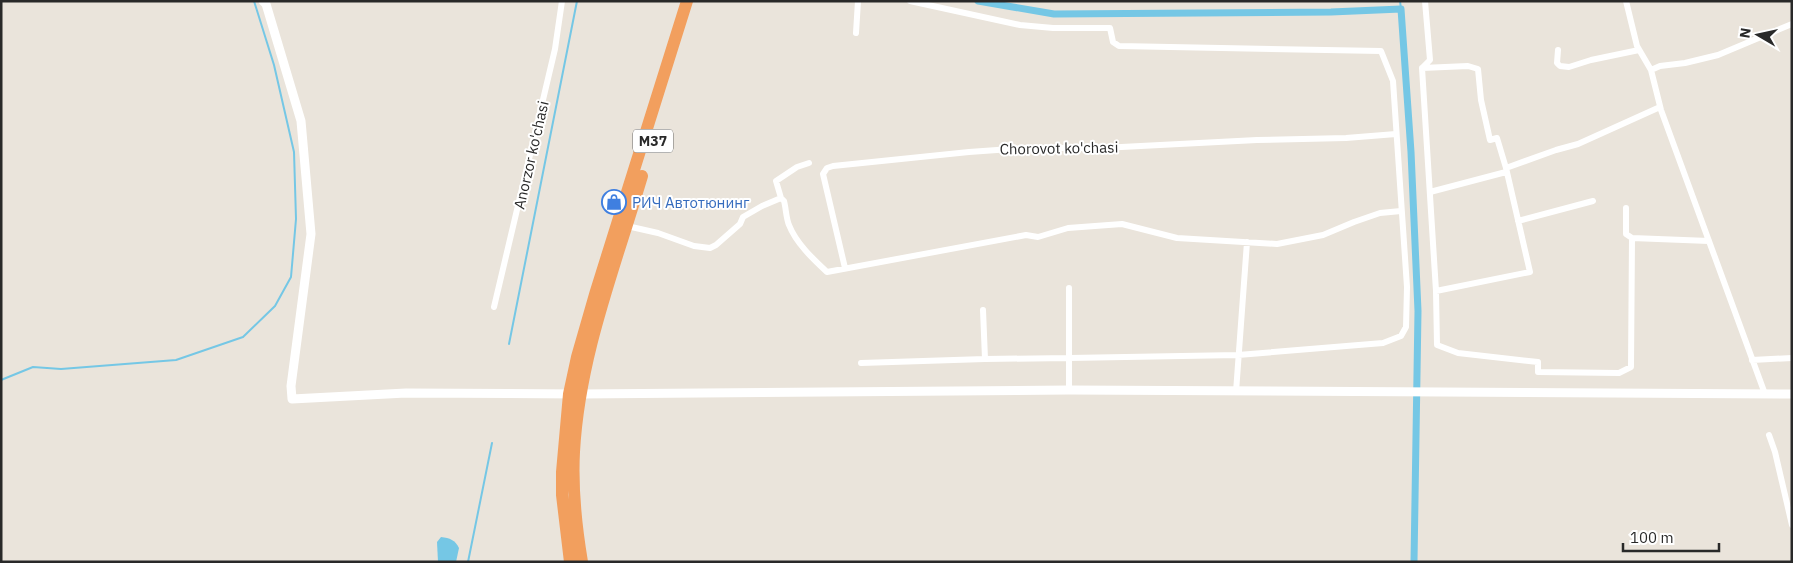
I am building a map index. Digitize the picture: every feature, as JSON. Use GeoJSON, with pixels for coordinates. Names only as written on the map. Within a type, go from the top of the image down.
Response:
{"type":"FeatureCollection","features":[{"type":"Feature","properties":{"kind":"highway","name":"M37"},"geometry":{"type":"LineString","coordinates":[[582,562],[574,491],[577,357],[687,1]]}},
{"type":"Feature","properties":{"kind":"highway","name":"M37"},"geometry":{"type":"LineString","coordinates":[[570,562],[562,495],[562,472],[575,394],[584,370],[696,1]]}},
{"type":"Feature","properties":{"kind":"street"},"geometry":{"type":"LineString","coordinates":[[263,1],[266,4],[301,121],[311,234],[291,386],[292,399],[406,393],[575,394],[1069,390],[1792,394]]}},
{"type":"Feature","properties":{"kind":"street","name":"Anorzor ko'chasi"},"geometry":{"type":"LineString","coordinates":[[494,307],[549,77],[562,1]]}},
{"type":"Feature","properties":{"kind":"street"},"geometry":{"type":"LineString","coordinates":[[856,33],[858,1]]}},
{"type":"Feature","properties":{"kind":"street"},"geometry":{"type":"LineString","coordinates":[[861,363],[1238,355],[1383,343],[1401,336],[1406,327],[1407,287],[1393,81],[1381,52],[1222,47],[1128,47],[1119,46],[1113,42],[1110,28],[1053,28],[1020,25],[910,1]]}},
{"type":"Feature","properties":{"kind":"street"},"geometry":{"type":"LineString","coordinates":[[1425,1],[1430,60],[1422,68],[1436,291],[1437,345],[1458,353],[1538,362],[1538,372],[1619,373],[1631,367],[1632,238]]}},
{"type":"Feature","properties":{"kind":"street"},"geometry":{"type":"LineString","coordinates":[[1626,1],[1639,50],[1650,70],[1660,107],[1765,394]]}},
{"type":"Feature","properties":{"kind":"street"},"geometry":{"type":"LineString","coordinates":[[1650,70],[1660,66],[1685,63],[1718,55],[1792,24]]}},
{"type":"Feature","properties":{"kind":"street"},"geometry":{"type":"LineString","coordinates":[[1558,50],[1557,63],[1560,66],[1569,67],[1591,60],[1639,50]]}},
{"type":"Feature","properties":{"kind":"street"},"geometry":{"type":"LineString","coordinates":[[1422,68],[1468,66],[1478,69],[1481,100],[1490,140],[1497,138],[1530,272],[1436,291]]}},
{"type":"Feature","properties":{"kind":"street"},"geometry":{"type":"LineString","coordinates":[[1430,192],[1506,170],[1556,150],[1578,144],[1660,107]]}},
{"type":"Feature","properties":{"kind":"street","name":"Chorovot ko'chasi"},"geometry":{"type":"LineString","coordinates":[[845,268],[823,174],[827,168],[833,166],[1026,148],[1102,148],[1248,140],[1346,138],[1396,134]]}},
{"type":"Feature","properties":{"kind":"street"},"geometry":{"type":"LineString","coordinates":[[809,162],[776,181],[781,198],[784,201],[791,230],[810,256],[827,272],[1026,234],[1038,237],[1068,228],[1088,226],[1122,224],[1177,238],[1277,244],[1323,235],[1380,213],[1401,211]]}},
{"type":"Feature","properties":{"kind":"street"},"geometry":{"type":"LineString","coordinates":[[627,226],[658,233],[694,246],[710,248],[716,246],[740,224],[743,217],[781,198]]}},
{"type":"Feature","properties":{"kind":"street"},"geometry":{"type":"LineString","coordinates":[[1518,222],[1593,201]]}},
{"type":"Feature","properties":{"kind":"street"},"geometry":{"type":"LineString","coordinates":[[1626,208],[1626,234],[1632,238],[1709,241]]}},
{"type":"Feature","properties":{"kind":"street"},"geometry":{"type":"LineString","coordinates":[[1236,392],[1247,242]]}},
{"type":"Feature","properties":{"kind":"street"},"geometry":{"type":"LineString","coordinates":[[1068,288],[1069,390]]}},
{"type":"Feature","properties":{"kind":"street"},"geometry":{"type":"LineString","coordinates":[[983,310],[985,359]]}},
{"type":"Feature","properties":{"kind":"street"},"geometry":{"type":"LineString","coordinates":[[1752,360],[1792,358]]}},
{"type":"Feature","properties":{"kind":"street"},"geometry":{"type":"LineString","coordinates":[[1769,436],[1775,452],[1792,525]]}},
{"type":"Feature","properties":{"kind":"water"},"geometry":{"type":"Polygon","coordinates":[[[441,537],[452,540],[459,548],[456,562],[438,562],[437,542],[441,537]]]}},
{"type":"Feature","properties":{"kind":"waterway"},"geometry":{"type":"LineString","coordinates":[[1,380],[33,367],[61,369],[176,360],[243,337],[275,306],[291,277],[296,219],[294,152],[274,65],[254,1]]}},
{"type":"Feature","properties":{"kind":"waterway"},"geometry":{"type":"LineString","coordinates":[[509,344],[577,1]]}},
{"type":"Feature","properties":{"kind":"waterway"},"geometry":{"type":"LineString","coordinates":[[978,1],[1054,14],[1331,12],[1401,9],[1411,152],[1418,311],[1414,562]]}},
{"type":"Feature","properties":{"kind":"waterway"},"geometry":{"type":"LineString","coordinates":[[1400,1],[1401,9]]}},
{"type":"Feature","properties":{"kind":"waterway"},"geometry":{"type":"LineString","coordinates":[[468,562],[492,443]]}},
{"type":"Feature","properties":{"kind":"place","name":"РИЧ Автотюнинг"},"geometry":{"type":"Point","coordinates":[614,202]}}]}
